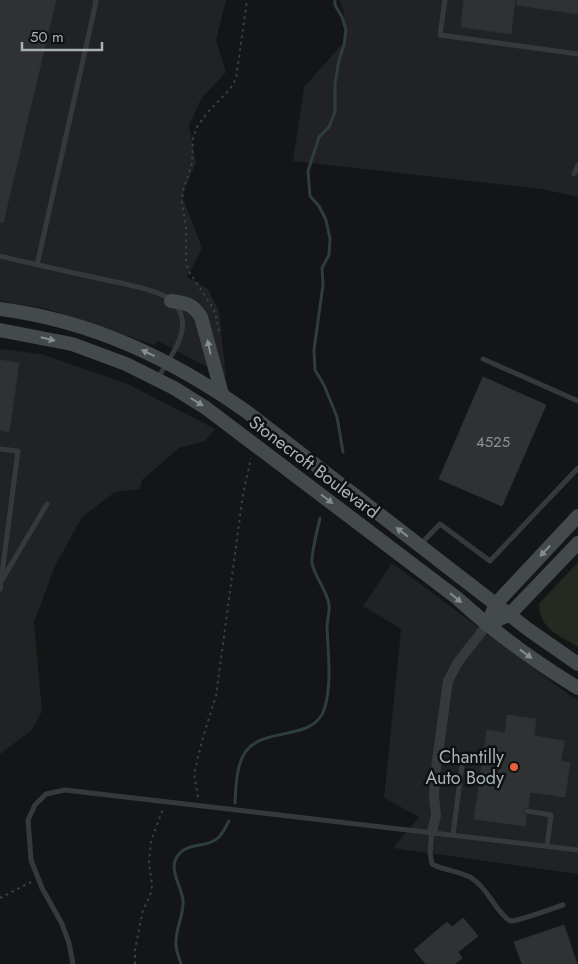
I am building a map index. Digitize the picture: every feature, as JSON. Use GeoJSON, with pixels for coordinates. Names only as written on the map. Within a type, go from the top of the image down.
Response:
{"type":"FeatureCollection","features":[{"type":"Feature","properties":{"kind":"main road"},"geometry":{"type":"LineString","coordinates":[[171,301],[188,303],[196,308],[201,317],[222,394]]}},
{"type":"Feature","properties":{"kind":"main road","name":"Stonecroft Boulevard"},"geometry":{"type":"LineString","coordinates":[[0,309],[48,318],[114,337],[166,362],[222,394],[496,604],[578,664]]}},
{"type":"Feature","properties":{"kind":"main road","name":"Stonecroft Boulevard"},"geometry":{"type":"LineString","coordinates":[[0,330],[72,344],[112,359],[158,379],[206,408],[457,598],[487,625],[548,670],[578,688]]}},
{"type":"Feature","properties":{"kind":"main road"},"geometry":{"type":"LineString","coordinates":[[487,625],[496,604],[578,516]]}},
{"type":"Feature","properties":{"kind":"main road"},"geometry":{"type":"LineString","coordinates":[[487,625],[510,614],[578,543]]}},
{"type":"Feature","properties":{"kind":"street"},"geometry":{"type":"LineString","coordinates":[[432,832],[436,815],[434,796],[435,775],[448,681],[458,662],[487,625]]}},
{"type":"Feature","properties":{"kind":"lane"},"geometry":{"type":"LineString","coordinates":[[38,265],[95,0]]}},
{"type":"Feature","properties":{"kind":"lane"},"geometry":{"type":"LineString","coordinates":[[445,0],[440,35],[578,54]]}},
{"type":"Feature","properties":{"kind":"lane"},"geometry":{"type":"LineString","coordinates":[[574,174],[578,165]]}},
{"type":"Feature","properties":{"kind":"lane"},"geometry":{"type":"LineString","coordinates":[[0,256],[162,294],[171,301],[179,308],[183,320],[178,342],[158,379]]}},
{"type":"Feature","properties":{"kind":"lane"},"geometry":{"type":"LineString","coordinates":[[483,359],[578,401]]}},
{"type":"Feature","properties":{"kind":"lane"},"geometry":{"type":"LineString","coordinates":[[0,449],[18,451],[0,589]]}},
{"type":"Feature","properties":{"kind":"lane"},"geometry":{"type":"LineString","coordinates":[[419,545],[440,524],[490,561],[578,468]]}},
{"type":"Feature","properties":{"kind":"lane"},"geometry":{"type":"LineString","coordinates":[[1,582],[47,504]]}},
{"type":"Feature","properties":{"kind":"lane"},"geometry":{"type":"LineString","coordinates":[[453,835],[462,765]]}},
{"type":"Feature","properties":{"kind":"lane"},"geometry":{"type":"LineString","coordinates":[[73,964],[69,943],[62,924],[42,888],[31,860],[28,820],[35,805],[46,794],[65,790],[578,850]]}},
{"type":"Feature","properties":{"kind":"lane"},"geometry":{"type":"LineString","coordinates":[[527,811],[551,815],[547,846]]}},
{"type":"Feature","properties":{"kind":"lane"},"geometry":{"type":"LineString","coordinates":[[432,832],[430,853],[432,864],[439,868],[463,874],[474,880],[510,922],[562,905]]}},
{"type":"Feature","properties":{"kind":"path"},"geometry":{"type":"LineString","coordinates":[[218,331],[210,302],[188,270],[186,261],[186,228],[182,202],[183,191],[192,164],[193,138],[197,127],[207,113],[230,90],[236,79],[248,0]]}},
{"type":"Feature","properties":{"kind":"path"},"geometry":{"type":"LineString","coordinates":[[200,807],[194,774],[216,696],[244,494],[252,453]]}},
{"type":"Feature","properties":{"kind":"path"},"geometry":{"type":"LineString","coordinates":[[135,964],[143,910],[150,896],[152,886],[149,862],[152,841],[166,801]]}},
{"type":"Feature","properties":{"kind":"path"},"geometry":{"type":"LineString","coordinates":[[0,898],[29,883]]}},
{"type":"Feature","properties":{"kind":"shaded area"},"geometry":{"type":"Polygon","coordinates":[[[0,0],[226,0],[216,40],[226,72],[201,99],[189,126],[196,162],[182,196],[202,248],[187,277],[208,289],[219,311],[226,377],[158,341],[154,345],[47,309],[0,301],[0,0]]]}},
{"type":"Feature","properties":{"kind":"shaded area"},"geometry":{"type":"Polygon","coordinates":[[[339,0],[578,0],[578,197],[542,189],[293,161],[304,87],[345,41],[344,12],[339,0]]]}},
{"type":"Feature","properties":{"kind":"shaded area"},"geometry":{"type":"Polygon","coordinates":[[[0,349],[41,354],[128,384],[215,429],[205,441],[179,448],[142,480],[140,489],[115,492],[82,517],[55,566],[34,622],[42,711],[32,730],[0,754],[0,349]]]}},
{"type":"Feature","properties":{"kind":"shaded area"},"geometry":{"type":"Polygon","coordinates":[[[578,562],[578,647],[547,626],[540,613],[539,604],[578,562]]]}},
{"type":"Feature","properties":{"kind":"shaded area"},"geometry":{"type":"Polygon","coordinates":[[[392,563],[578,700],[578,874],[393,848],[419,817],[384,798],[401,629],[363,606],[392,563]]]}},
{"type":"Feature","properties":{"kind":"building"},"geometry":{"type":"Polygon","coordinates":[[[0,0],[56,0],[3,223],[0,222],[0,0]]]}},
{"type":"Feature","properties":{"kind":"building"},"geometry":{"type":"Polygon","coordinates":[[[464,0],[515,0],[511,34],[461,27],[464,0]]]}},
{"type":"Feature","properties":{"kind":"building"},"geometry":{"type":"Polygon","coordinates":[[[517,0],[578,0],[578,14],[517,5],[517,0]]]}},
{"type":"Feature","properties":{"kind":"building"},"geometry":{"type":"Polygon","coordinates":[[[0,360],[19,363],[9,432],[0,430],[0,360]]]}},
{"type":"Feature","properties":{"kind":"building"},"geometry":{"type":"Polygon","coordinates":[[[483,377],[546,405],[502,506],[439,479],[483,377]]]}},
{"type":"Feature","properties":{"kind":"building"},"geometry":{"type":"Polygon","coordinates":[[[507,715],[536,719],[534,736],[564,741],[561,761],[570,763],[565,797],[530,792],[528,807],[524,808],[523,811],[526,815],[525,826],[474,819],[487,730],[505,733],[507,715]]]}},
{"type":"Feature","properties":{"kind":"building"},"geometry":{"type":"Polygon","coordinates":[[[463,918],[478,936],[458,952],[462,958],[455,964],[426,964],[414,950],[447,922],[452,927],[463,918]]]}},
{"type":"Feature","properties":{"kind":"building"},"geometry":{"type":"Polygon","coordinates":[[[564,925],[577,964],[522,964],[514,942],[564,925]]]}},
{"type":"Feature","properties":{"kind":"waterway"},"geometry":{"type":"LineString","coordinates":[[335,0],[335,5],[342,17],[346,30],[335,84],[335,112],[329,127],[319,137],[308,171],[310,196],[319,206],[326,220],[330,239],[329,255],[322,268],[323,285],[314,350],[315,370],[324,385],[337,417],[343,452]]}},
{"type":"Feature","properties":{"kind":"waterway"},"geometry":{"type":"LineString","coordinates":[[235,803],[238,769],[246,751],[254,743],[265,738],[301,730],[312,725],[320,718],[325,707],[329,678],[327,627],[329,605],[312,563],[320,518]]}},
{"type":"Feature","properties":{"kind":"waterway"},"geometry":{"type":"LineString","coordinates":[[181,964],[176,945],[183,900],[174,870],[176,858],[189,847],[210,843],[215,840],[229,821]]}},
{"type":"Feature","properties":{"kind":"place","name":"Chantilly Auto Body"},"geometry":{"type":"Point","coordinates":[514,767]}}]}
